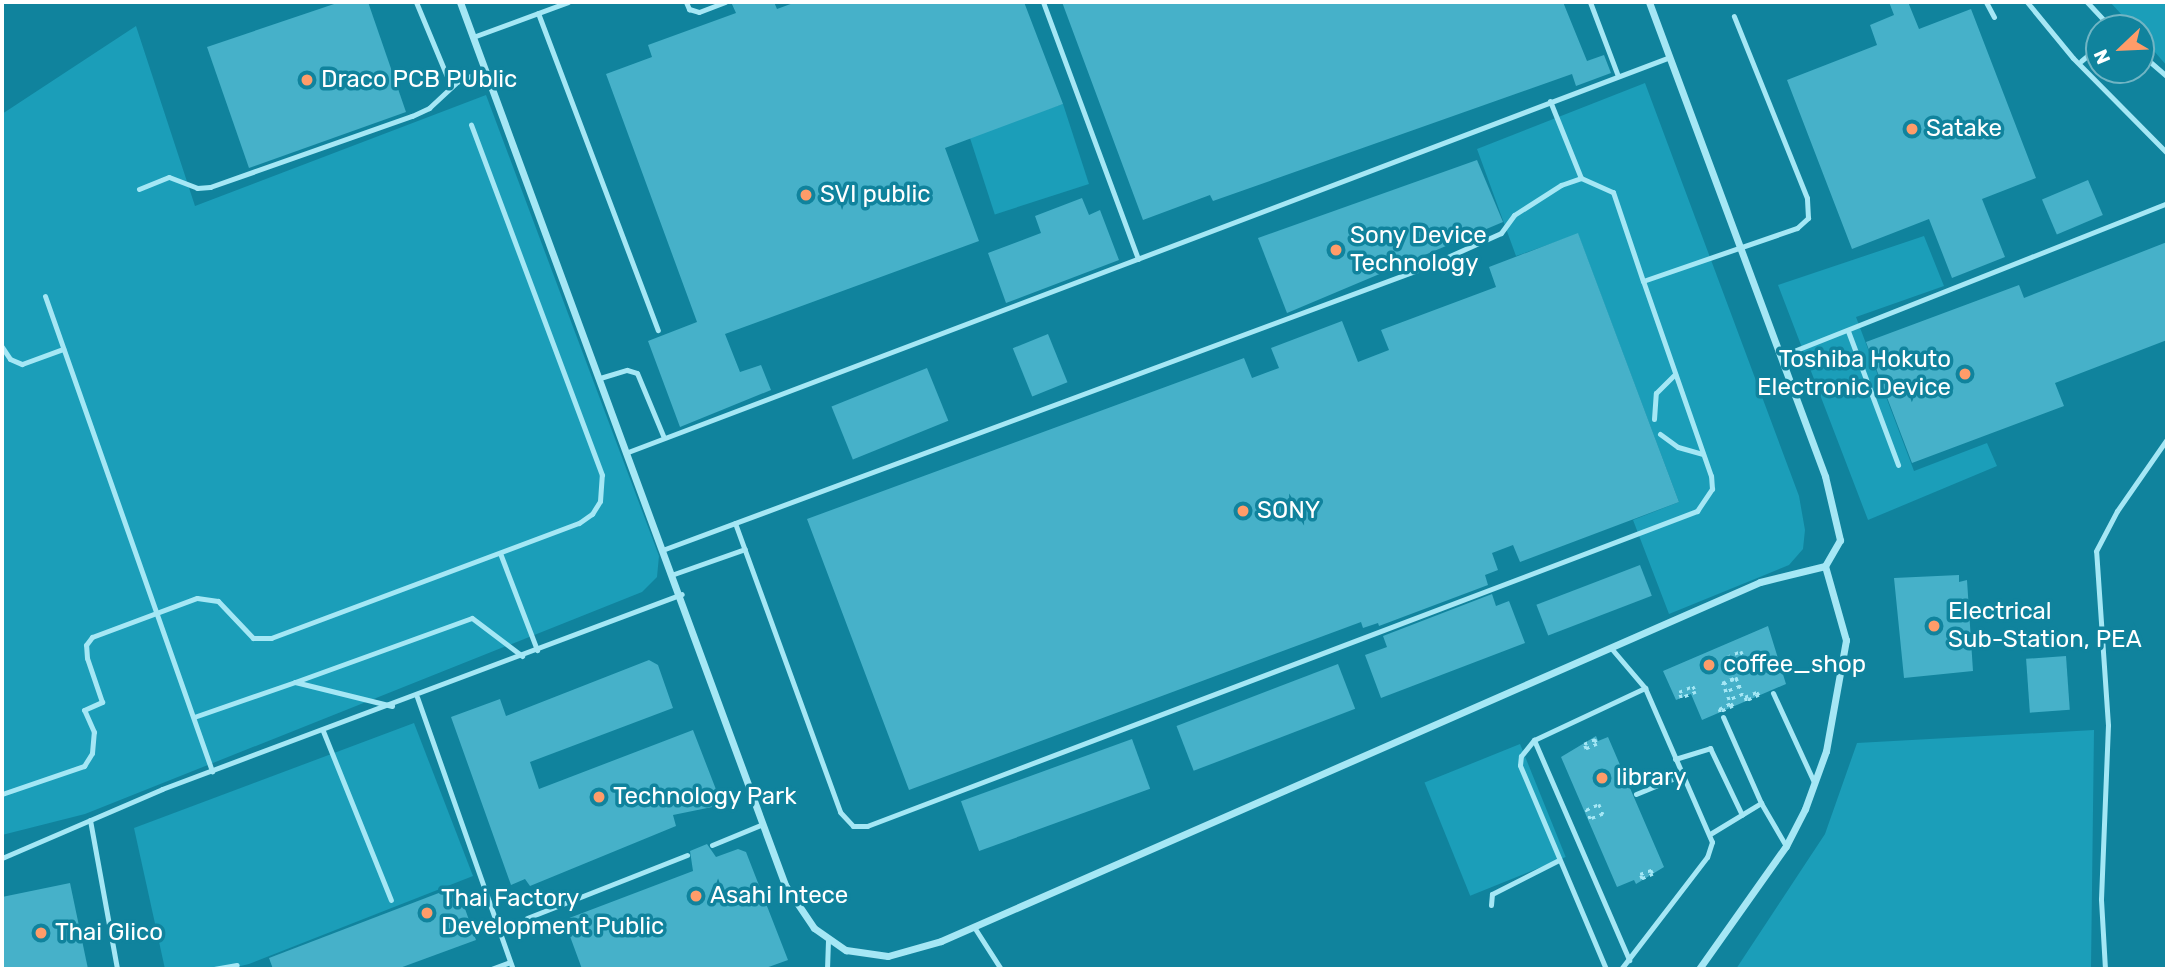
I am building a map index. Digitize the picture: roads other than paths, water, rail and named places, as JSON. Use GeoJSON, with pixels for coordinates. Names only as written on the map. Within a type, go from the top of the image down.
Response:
{"type":"FeatureCollection","features":[{"type":"Feature","properties":{"kind":"street"},"geometry":{"type":"LineString","coordinates":[[460,2],[682,594],[785,885],[799,910],[828,940],[846,950],[888,956],[909,953],[974,927],[1760,582],[1825,566]]}},
{"type":"Feature","properties":{"kind":"street"},"geometry":{"type":"LineString","coordinates":[[1649,2],[1825,476],[1840,540],[1825,566],[1846,640],[1839,693],[1815,783],[1786,846],[1699,969]]}},
{"type":"Feature","properties":{"kind":"lane"},"geometry":{"type":"LineString","coordinates":[[416,2],[451,86]]}},
{"type":"Feature","properties":{"kind":"lane"},"geometry":{"type":"LineString","coordinates":[[473,37],[568,2]]}},
{"type":"Feature","properties":{"kind":"lane"},"geometry":{"type":"LineString","coordinates":[[686,2],[690,9],[699,12],[725,2]]}},
{"type":"Feature","properties":{"kind":"lane"},"geometry":{"type":"LineString","coordinates":[[1043,2],[1138,259]]}},
{"type":"Feature","properties":{"kind":"lane"},"geometry":{"type":"LineString","coordinates":[[1590,2],[1618,76]]}},
{"type":"Feature","properties":{"kind":"lane"},"geometry":{"type":"LineString","coordinates":[[1986,2],[1994,17]]}},
{"type":"Feature","properties":{"kind":"lane"},"geometry":{"type":"LineString","coordinates":[[2027,2],[2167,153]]}},
{"type":"Feature","properties":{"kind":"lane"},"geometry":{"type":"LineString","coordinates":[[538,13],[658,330]]}},
{"type":"Feature","properties":{"kind":"lane"},"geometry":{"type":"LineString","coordinates":[[1643,281],[1797,228],[1808,218],[1807,198],[1734,16]]}},
{"type":"Feature","properties":{"kind":"lane"},"geometry":{"type":"LineString","coordinates":[[628,452],[1670,57]]}},
{"type":"Feature","properties":{"kind":"lane"},"geometry":{"type":"LineString","coordinates":[[2081,61],[2085,58]]}},
{"type":"Feature","properties":{"kind":"lane"},"geometry":{"type":"LineString","coordinates":[[139,189],[169,177],[197,188],[210,187],[412,116],[429,108],[451,86],[484,70]]}},
{"type":"Feature","properties":{"kind":"lane"},"geometry":{"type":"LineString","coordinates":[[1550,101],[1581,178]]}},
{"type":"Feature","properties":{"kind":"lane"},"geometry":{"type":"LineString","coordinates":[[2,794],[84,766],[92,753],[94,733],[84,710],[102,702],[86,645],[92,636],[197,598],[218,601],[253,638],[271,638],[500,553],[592,514],[600,501],[602,475],[471,125]]}},
{"type":"Feature","properties":{"kind":"lane"},"geometry":{"type":"LineString","coordinates":[[665,549],[735,523],[1423,268],[1501,233],[1514,215],[1560,185],[1581,178],[1613,192],[1703,454],[1712,489],[1706,503],[1663,526],[867,826],[853,826],[840,812],[735,523]]}},
{"type":"Feature","properties":{"kind":"lane"},"geometry":{"type":"LineString","coordinates":[[1781,356],[2167,203]]}},
{"type":"Feature","properties":{"kind":"lane"},"geometry":{"type":"LineString","coordinates":[[45,296],[212,771]]}},
{"type":"Feature","properties":{"kind":"lane"},"geometry":{"type":"LineString","coordinates":[[1848,331],[1898,465]]}},
{"type":"Feature","properties":{"kind":"lane"},"geometry":{"type":"LineString","coordinates":[[2,347],[10,359],[22,364],[63,349]]}},
{"type":"Feature","properties":{"kind":"lane"},"geometry":{"type":"LineString","coordinates":[[600,378],[626,370],[637,373],[664,439]]}},
{"type":"Feature","properties":{"kind":"lane"},"geometry":{"type":"LineString","coordinates":[[1654,419],[1656,393],[1675,374]]}},
{"type":"Feature","properties":{"kind":"lane"},"geometry":{"type":"LineString","coordinates":[[1660,434],[1678,447],[1703,454]]}},
{"type":"Feature","properties":{"kind":"lane"},"geometry":{"type":"LineString","coordinates":[[2105,969],[2101,899],[2108,725],[2096,551],[2117,510],[2167,439]]}},
{"type":"Feature","properties":{"kind":"lane"},"geometry":{"type":"LineString","coordinates":[[674,574],[745,549]]}},
{"type":"Feature","properties":{"kind":"lane"},"geometry":{"type":"LineString","coordinates":[[500,553],[537,650]]}},
{"type":"Feature","properties":{"kind":"lane"},"geometry":{"type":"LineString","coordinates":[[2,858],[212,771],[417,697],[682,594]]}},
{"type":"Feature","properties":{"kind":"lane"},"geometry":{"type":"LineString","coordinates":[[194,718],[472,618],[522,656]]}},
{"type":"Feature","properties":{"kind":"lane"},"geometry":{"type":"LineString","coordinates":[[1611,648],[1645,688],[1710,834],[1707,857],[1621,969]]}},
{"type":"Feature","properties":{"kind":"lane"},"geometry":{"type":"LineString","coordinates":[[295,682],[392,706]]}},
{"type":"Feature","properties":{"kind":"lane"},"geometry":{"type":"LineString","coordinates":[[1606,969],[1520,765],[1521,756],[1534,740],[1645,688]]}},
{"type":"Feature","properties":{"kind":"lane"},"geometry":{"type":"LineString","coordinates":[[1773,693],[1815,783]]}},
{"type":"Feature","properties":{"kind":"lane"},"geometry":{"type":"LineString","coordinates":[[417,697],[513,969]]}},
{"type":"Feature","properties":{"kind":"lane"},"geometry":{"type":"LineString","coordinates":[[1723,717],[1764,811],[1786,846]]}},
{"type":"Feature","properties":{"kind":"lane"},"geometry":{"type":"LineString","coordinates":[[323,731],[391,900]]}},
{"type":"Feature","properties":{"kind":"lane"},"geometry":{"type":"LineString","coordinates":[[1534,740],[1629,960]]}},
{"type":"Feature","properties":{"kind":"lane"},"geometry":{"type":"LineString","coordinates":[[1675,759],[1710,748],[1742,815]]}},
{"type":"Feature","properties":{"kind":"lane"},"geometry":{"type":"LineString","coordinates":[[1636,794],[1682,775]]}},
{"type":"Feature","properties":{"kind":"lane"},"geometry":{"type":"LineString","coordinates":[[1710,834],[1761,803]]}},
{"type":"Feature","properties":{"kind":"lane"},"geometry":{"type":"LineString","coordinates":[[89,820],[117,969]]}},
{"type":"Feature","properties":{"kind":"lane"},"geometry":{"type":"LineString","coordinates":[[712,845],[763,824]]}},
{"type":"Feature","properties":{"kind":"lane"},"geometry":{"type":"LineString","coordinates":[[527,918],[687,855]]}},
{"type":"Feature","properties":{"kind":"lane"},"geometry":{"type":"LineString","coordinates":[[1491,905],[1492,894],[1559,860]]}},
{"type":"Feature","properties":{"kind":"lane"},"geometry":{"type":"LineString","coordinates":[[974,927],[1001,969]]}},
{"type":"Feature","properties":{"kind":"lane"},"geometry":{"type":"LineString","coordinates":[[827,969],[828,940]]}},
{"type":"Feature","properties":{"kind":"lane"},"geometry":{"type":"LineString","coordinates":[[491,969],[510,962]]}},
{"type":"Feature","properties":{"kind":"lane"},"geometry":{"type":"LineString","coordinates":[[214,969],[237,965]]}},
{"type":"Feature","properties":{"kind":"place","name":"Draco PCB PUblic"},"geometry":{"type":"Point","coordinates":[307,80]}},
{"type":"Feature","properties":{"kind":"place","name":"Satake"},"geometry":{"type":"Point","coordinates":[1912,129]}},
{"type":"Feature","properties":{"kind":"place","name":"SVI public"},"geometry":{"type":"Point","coordinates":[806,195]}},
{"type":"Feature","properties":{"kind":"place","name":"Sony Device Technology"},"geometry":{"type":"Point","coordinates":[1336,250]}},
{"type":"Feature","properties":{"kind":"place","name":"Toshiba Hokuto Electronic Device"},"geometry":{"type":"Point","coordinates":[1965,374]}},
{"type":"Feature","properties":{"kind":"place","name":"SONY"},"geometry":{"type":"Point","coordinates":[1243,511]}},
{"type":"Feature","properties":{"kind":"place","name":"Electrical Sub-Station, PEA"},"geometry":{"type":"Point","coordinates":[1934,626]}},
{"type":"Feature","properties":{"kind":"place","name":"coffee_shop"},"geometry":{"type":"Point","coordinates":[1709,665]}},
{"type":"Feature","properties":{"kind":"place","name":"library"},"geometry":{"type":"Point","coordinates":[1602,778]}},
{"type":"Feature","properties":{"kind":"place","name":"Technology Park"},"geometry":{"type":"Point","coordinates":[599,797]}},
{"type":"Feature","properties":{"kind":"place","name":"Asahi Intece"},"geometry":{"type":"Point","coordinates":[696,896]}},
{"type":"Feature","properties":{"kind":"place","name":"Thai Factory Development Public"},"geometry":{"type":"Point","coordinates":[427,913]}},
{"type":"Feature","properties":{"kind":"place","name":"Thai Glico"},"geometry":{"type":"Point","coordinates":[41,933]}}]}
